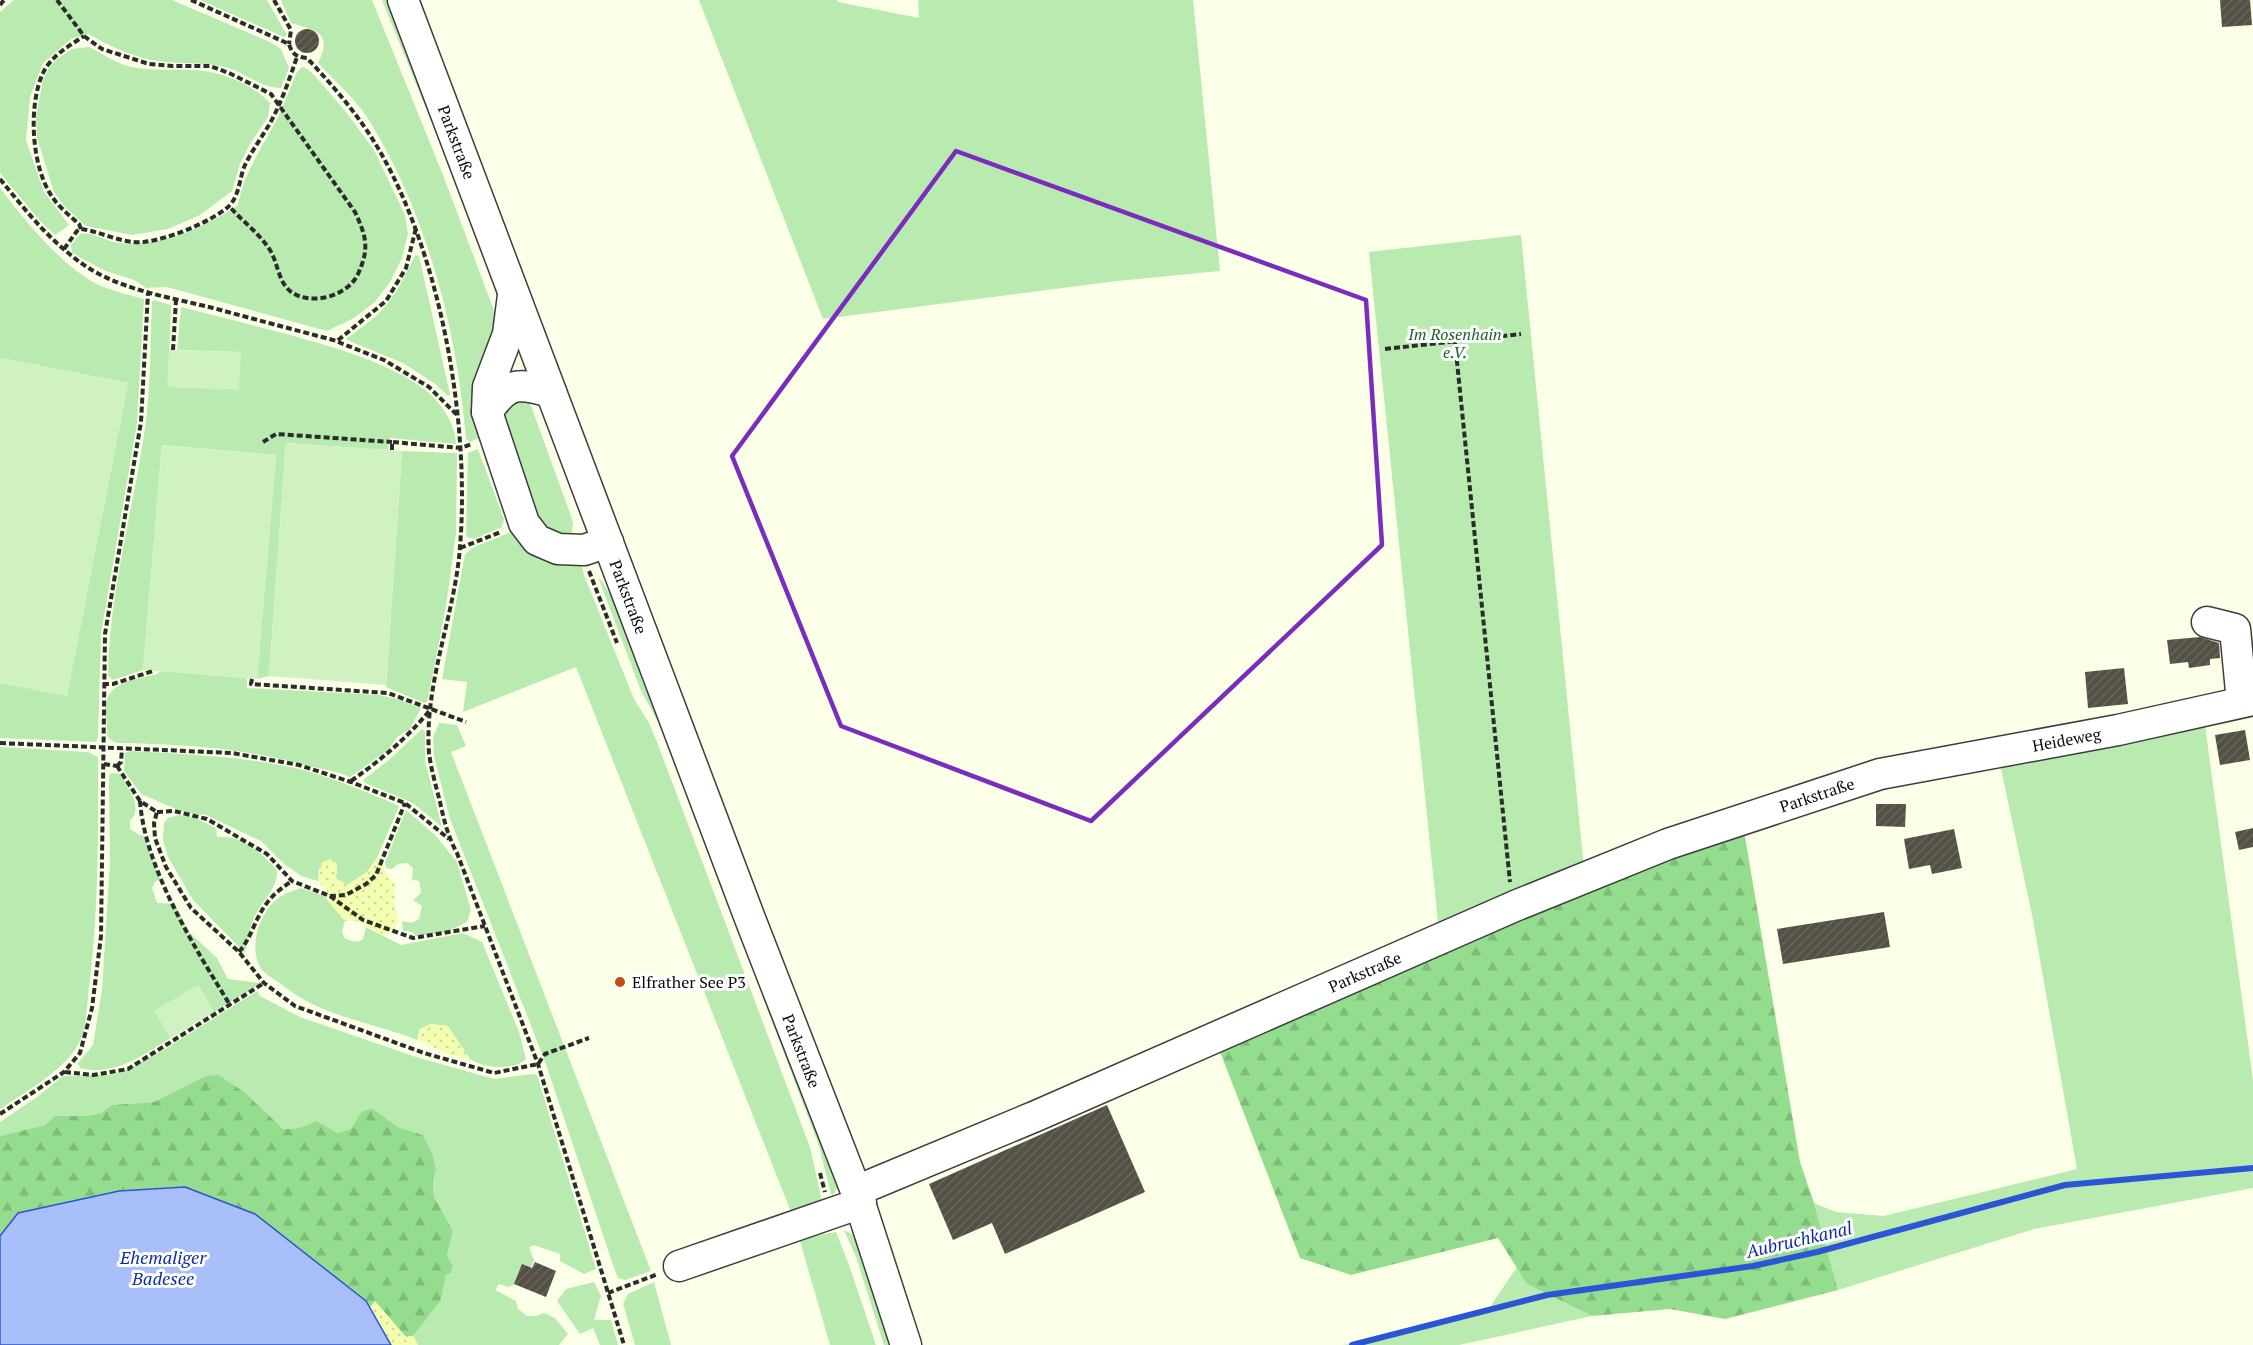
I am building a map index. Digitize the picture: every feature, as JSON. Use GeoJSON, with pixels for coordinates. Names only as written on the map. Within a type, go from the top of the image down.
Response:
{"type":"FeatureCollection","features":[{"type":"Feature","properties":{"kind":"street","name":"Parkstraße"},"geometry":{"type":"LineString","coordinates":[[403,0],[749,916],[859,1197],[906,1345]]}},
{"type":"Feature","properties":{"kind":"street"},"geometry":{"type":"LineString","coordinates":[[514,292],[508,334],[488,387],[487,412],[524,523],[537,540],[558,549],[584,550],[608,542]]}},
{"type":"Feature","properties":{"kind":"street"},"geometry":{"type":"LineString","coordinates":[[487,412],[498,395],[513,386],[528,386],[551,392]]}},
{"type":"Feature","properties":{"kind":"street"},"geometry":{"type":"LineString","coordinates":[[2207,622],[2235,629],[2248,701]]}},
{"type":"Feature","properties":{"kind":"street","name":"Heideweg"},"geometry":{"type":"LineString","coordinates":[[1880,774],[2118,730],[2248,701]]}},
{"type":"Feature","properties":{"kind":"street","name":"Parkstraße"},"geometry":{"type":"LineString","coordinates":[[859,1197],[1036,1116],[1515,906],[1668,844],[1880,774]]}},
{"type":"Feature","properties":{"kind":"street"},"geometry":{"type":"LineString","coordinates":[[679,1266],[859,1197]]}},
{"type":"Feature","properties":{"kind":"path"},"geometry":{"type":"LineString","coordinates":[[0,5],[4,0]]}},
{"type":"Feature","properties":{"kind":"path"},"geometry":{"type":"LineString","coordinates":[[57,0],[84,36],[102,49],[149,64],[210,66],[271,94],[355,212],[365,234],[364,256],[354,283],[343,292],[329,296],[298,296],[288,289],[280,277],[277,264],[262,239],[229,206]]}},
{"type":"Feature","properties":{"kind":"path"},"geometry":{"type":"LineString","coordinates":[[190,0],[289,44]]}},
{"type":"Feature","properties":{"kind":"path"},"geometry":{"type":"LineString","coordinates":[[274,0],[291,30],[289,44],[291,52],[297,57],[307,58],[329,82],[362,123],[382,156],[417,228],[447,338],[460,448],[460,548],[430,710],[429,753],[449,839],[538,1064],[624,1345]]}},
{"type":"Feature","properties":{"kind":"path"},"geometry":{"type":"LineString","coordinates":[[84,36],[55,57],[43,72],[32,117],[36,154],[40,170],[52,197],[79,224],[81,229],[118,241],[143,242],[172,236],[229,206],[236,195],[245,165],[278,106],[297,57]]}},
{"type":"Feature","properties":{"kind":"path"},"geometry":{"type":"LineString","coordinates":[[0,179],[37,224],[73,258],[113,280],[148,293],[337,341],[384,360],[429,387],[457,415]]}},
{"type":"Feature","properties":{"kind":"path"},"geometry":{"type":"LineString","coordinates":[[337,341],[386,301],[406,268],[417,228]]}},
{"type":"Feature","properties":{"kind":"path"},"geometry":{"type":"LineString","coordinates":[[64,249],[81,229]]}},
{"type":"Feature","properties":{"kind":"path"},"geometry":{"type":"LineString","coordinates":[[0,1114],[64,1072],[80,1053],[93,998],[101,936],[105,634],[141,422],[148,293]]}},
{"type":"Feature","properties":{"kind":"path"},"geometry":{"type":"LineString","coordinates":[[173,350],[176,300]]}},
{"type":"Feature","properties":{"kind":"path"},"geometry":{"type":"LineString","coordinates":[[1385,349],[1521,334]]}},
{"type":"Feature","properties":{"kind":"path"},"geometry":{"type":"LineString","coordinates":[[1455,342],[1512,900],[1515,906]]}},
{"type":"Feature","properties":{"kind":"path"},"geometry":{"type":"LineString","coordinates":[[263,442],[276,434],[460,448]]}},
{"type":"Feature","properties":{"kind":"path"},"geometry":{"type":"LineString","coordinates":[[392,442],[392,450]]}},
{"type":"Feature","properties":{"kind":"path"},"geometry":{"type":"LineString","coordinates":[[460,548],[524,523]]}},
{"type":"Feature","properties":{"kind":"path"},"geometry":{"type":"LineString","coordinates":[[103,684],[113,684],[153,671]]}},
{"type":"Feature","properties":{"kind":"path"},"geometry":{"type":"LineString","coordinates":[[252,679],[251,684],[388,693],[466,722]]}},
{"type":"Feature","properties":{"kind":"path"},"geometry":{"type":"LineString","coordinates":[[351,782],[392,751],[430,710]]}},
{"type":"Feature","properties":{"kind":"path"},"geometry":{"type":"LineString","coordinates":[[0,743],[232,753],[299,765],[405,803],[449,839]]}},
{"type":"Feature","properties":{"kind":"path"},"geometry":{"type":"LineString","coordinates":[[104,764],[117,766],[122,762],[122,748]]}},
{"type":"Feature","properties":{"kind":"path"},"geometry":{"type":"LineString","coordinates":[[117,766],[140,801],[157,812],[174,810],[207,819],[267,854],[292,881],[330,896],[363,920],[391,932],[413,938],[485,926]]}},
{"type":"Feature","properties":{"kind":"path"},"geometry":{"type":"LineString","coordinates":[[140,801],[141,823],[166,890],[195,947],[230,1005]]}},
{"type":"Feature","properties":{"kind":"path"},"geometry":{"type":"LineString","coordinates":[[330,896],[346,895],[366,884],[376,874],[405,803]]}},
{"type":"Feature","properties":{"kind":"path"},"geometry":{"type":"LineString","coordinates":[[157,812],[154,823],[155,838],[166,867],[191,908],[239,952],[264,983],[295,1006],[434,1056],[494,1073],[538,1064],[545,1054],[589,1038]]}},
{"type":"Feature","properties":{"kind":"path"},"geometry":{"type":"LineString","coordinates":[[239,952],[247,943],[256,920],[267,902],[292,881]]}},
{"type":"Feature","properties":{"kind":"path"},"geometry":{"type":"LineString","coordinates":[[64,1072],[93,1075],[128,1069],[264,983]]}},
{"type":"Feature","properties":{"kind":"path"},"geometry":{"type":"LineString","coordinates":[[608,1293],[679,1266]]}},
{"type":"Feature","properties":{"kind":"highlighted area"},"geometry":{"type":"Polygon","coordinates":[[[956,151],[1366,300],[1382,545],[1091,821],[841,726],[732,456],[956,151]]]}},
{"type":"Feature","properties":{"kind":"green space"},"geometry":{"type":"Polygon","coordinates":[[[14,0],[172,0],[272,43],[281,49],[289,68],[281,88],[273,87],[225,67],[143,58],[88,34],[71,39],[43,63],[30,97],[26,140],[44,192],[69,225],[55,235],[40,221],[0,173],[0,12],[14,0]]]}},
{"type":"Feature","properties":{"kind":"green space"},"geometry":{"type":"Polygon","coordinates":[[[200,0],[267,0],[287,35],[284,37],[200,0]]]}},
{"type":"Feature","properties":{"kind":"green space"},"geometry":{"type":"Polygon","coordinates":[[[281,0],[372,0],[443,175],[500,326],[481,437],[470,442],[466,439],[455,357],[437,276],[409,198],[392,161],[361,108],[318,63],[324,45],[323,39],[314,31],[291,23],[281,0]]]}},
{"type":"Feature","properties":{"kind":"green space"},"geometry":{"type":"Polygon","coordinates":[[[382,0],[394,0],[502,296],[382,0]]]}},
{"type":"Feature","properties":{"kind":"green space"},"geometry":{"type":"Polygon","coordinates":[[[699,0],[837,0],[919,18],[918,0],[1193,0],[1220,271],[1117,281],[823,319],[699,0]]]}},
{"type":"Feature","properties":{"kind":"green space"},"geometry":{"type":"Polygon","coordinates":[[[89,47],[126,66],[195,70],[222,75],[248,86],[270,103],[268,117],[240,164],[232,191],[200,215],[168,229],[132,235],[86,226],[65,207],[54,192],[37,138],[36,116],[43,80],[49,68],[57,59],[72,49],[89,47]]]}},
{"type":"Feature","properties":{"kind":"green space"},"geometry":{"type":"Polygon","coordinates":[[[302,67],[314,75],[346,112],[374,150],[405,215],[408,234],[402,258],[390,282],[375,302],[354,318],[327,331],[167,287],[146,288],[134,280],[106,271],[72,252],[71,245],[80,234],[90,234],[120,243],[151,242],[197,228],[238,205],[247,175],[279,115],[297,72],[302,67]]]}},
{"type":"Feature","properties":{"kind":"green space"},"geometry":{"type":"Polygon","coordinates":[[[0,188],[20,214],[65,262],[91,281],[117,292],[144,299],[137,423],[101,634],[96,742],[0,738],[0,683],[67,695],[128,383],[0,358],[0,188]]]}},
{"type":"Feature","properties":{"kind":"green space","name":"Im Rosenhain e.V."},"geometry":{"type":"Polygon","coordinates":[[[1521,235],[1584,868],[1439,932],[1369,252],[1521,235]]]}},
{"type":"Feature","properties":{"kind":"green space"},"geometry":{"type":"Polygon","coordinates":[[[415,255],[419,256],[450,394],[448,396],[434,383],[403,363],[347,340],[381,311],[395,293],[415,255]]]}},
{"type":"Feature","properties":{"kind":"green space"},"geometry":{"type":"Polygon","coordinates":[[[154,300],[171,305],[168,387],[241,352],[177,350],[181,307],[317,343],[354,354],[391,369],[430,394],[446,413],[453,429],[456,444],[389,438],[388,450],[286,443],[269,676],[257,679],[276,455],[162,445],[143,670],[113,680],[108,676],[112,615],[146,419],[152,302],[154,300]]]}},
{"type":"Feature","properties":{"kind":"green space"},"geometry":{"type":"Polygon","coordinates":[[[527,395],[571,516],[573,524],[571,538],[540,531],[500,418],[503,410],[527,395]]]}},
{"type":"Feature","properties":{"kind":"green space"},"geometry":{"type":"Polygon","coordinates":[[[478,449],[504,519],[502,527],[474,539],[467,537],[466,533],[468,453],[478,449]]]}},
{"type":"Feature","properties":{"kind":"green space"},"geometry":{"type":"Polygon","coordinates":[[[402,451],[457,453],[456,534],[446,606],[427,702],[424,703],[386,687],[402,451]]]}},
{"type":"Feature","properties":{"kind":"green space"},"geometry":{"type":"Polygon","coordinates":[[[516,532],[582,566],[634,699],[649,723],[657,742],[810,1147],[822,1201],[791,1212],[576,667],[463,712],[467,682],[442,679],[465,554],[474,547],[516,532]]]}},
{"type":"Feature","properties":{"kind":"green space"},"geometry":{"type":"Polygon","coordinates":[[[598,577],[612,599],[626,631],[647,692],[656,706],[839,1185],[833,1195],[819,1146],[662,729],[641,691],[598,577]]]}},
{"type":"Feature","properties":{"kind":"green space"},"geometry":{"type":"Polygon","coordinates":[[[160,671],[247,678],[247,688],[379,695],[421,708],[410,729],[397,737],[388,750],[350,777],[282,759],[235,751],[165,744],[117,743],[111,740],[107,734],[105,709],[110,694],[121,684],[157,674],[160,671]]]}},
{"type":"Feature","properties":{"kind":"green space"},"geometry":{"type":"Polygon","coordinates":[[[2204,718],[2253,1080],[2253,1188],[2034,1229],[1838,1290],[1814,1203],[1836,1212],[1884,1216],[2077,1169],[2033,920],[2000,764],[2204,718]]]}},
{"type":"Feature","properties":{"kind":"green space"},"geometry":{"type":"Polygon","coordinates":[[[439,723],[457,725],[466,746],[451,752],[651,1271],[625,1280],[618,1278],[546,1064],[450,819],[434,756],[433,737],[439,723]]]}},
{"type":"Feature","properties":{"kind":"green space"},"geometry":{"type":"Polygon","coordinates":[[[422,729],[425,732],[425,761],[442,827],[413,803],[365,783],[363,780],[389,760],[422,729]]]}},
{"type":"Feature","properties":{"kind":"green space"},"geometry":{"type":"Polygon","coordinates":[[[0,747],[88,752],[98,757],[98,786],[95,929],[82,1035],[66,1061],[0,1109],[0,747]]]}},
{"type":"Feature","properties":{"kind":"green space"},"geometry":{"type":"Polygon","coordinates":[[[130,751],[230,758],[290,767],[332,779],[399,806],[377,858],[367,872],[347,885],[336,878],[337,864],[319,869],[318,881],[301,876],[282,862],[261,841],[204,814],[181,811],[141,794],[124,771],[125,753],[130,751]]]}},
{"type":"Feature","properties":{"kind":"green space"},"geometry":{"type":"Polygon","coordinates":[[[111,773],[120,774],[133,798],[135,810],[130,821],[130,829],[144,836],[160,879],[152,888],[157,903],[175,904],[189,932],[217,958],[228,979],[261,983],[214,1012],[198,985],[155,1011],[171,1038],[128,1063],[105,1070],[93,1070],[80,1068],[78,1063],[93,1045],[102,990],[110,862],[109,775],[111,773]]]}},
{"type":"Feature","properties":{"kind":"green space"},"geometry":{"type":"Polygon","coordinates":[[[406,810],[436,836],[457,862],[471,910],[467,922],[447,932],[416,936],[412,932],[403,931],[402,921],[412,923],[419,919],[422,906],[413,900],[421,893],[419,881],[412,880],[413,868],[407,863],[398,864],[392,869],[386,868],[385,862],[406,810]]]}},
{"type":"Feature","properties":{"kind":"green space"},"geometry":{"type":"Polygon","coordinates":[[[179,815],[193,817],[216,828],[217,837],[243,842],[258,852],[277,870],[272,890],[253,920],[245,953],[193,900],[168,857],[163,839],[164,823],[168,818],[179,815]]]}},
{"type":"Feature","properties":{"kind":"green space"},"geometry":{"type":"Polygon","coordinates":[[[1743,825],[1800,1162],[1838,1290],[1725,1319],[1670,1309],[1592,1316],[1527,1284],[1498,1238],[1351,1275],[1300,1258],[1217,1044],[1743,825]]]}},
{"type":"Feature","properties":{"kind":"green space"},"geometry":{"type":"Polygon","coordinates":[[[301,888],[324,896],[345,921],[342,931],[344,938],[352,941],[363,939],[366,927],[401,945],[463,933],[482,942],[519,1032],[526,1059],[508,1067],[492,1067],[478,1063],[466,1054],[447,1026],[431,1024],[420,1029],[417,1040],[315,1005],[268,975],[257,961],[255,943],[259,926],[274,901],[301,888]]]}},
{"type":"Feature","properties":{"kind":"green space"},"geometry":{"type":"Polygon","coordinates":[[[257,991],[260,996],[300,1017],[416,1057],[494,1079],[537,1075],[596,1269],[584,1274],[560,1261],[560,1254],[534,1245],[529,1247],[534,1260],[526,1280],[508,1287],[499,1284],[495,1290],[516,1301],[518,1309],[527,1316],[544,1313],[555,1318],[568,1334],[559,1345],[418,1345],[413,1336],[441,1300],[446,1275],[451,1273],[453,1266],[447,1255],[453,1231],[434,1197],[433,1178],[436,1170],[433,1155],[423,1135],[398,1127],[372,1108],[361,1112],[351,1129],[337,1133],[317,1121],[299,1128],[283,1129],[206,1076],[154,1102],[112,1105],[101,1113],[87,1116],[55,1116],[45,1125],[0,1136],[0,1122],[63,1076],[110,1075],[129,1069],[257,991]]]}},
{"type":"Feature","properties":{"kind":"green space"},"geometry":{"type":"Polygon","coordinates":[[[218,1075],[244,1092],[283,1129],[299,1128],[317,1121],[337,1133],[351,1129],[361,1112],[372,1108],[398,1127],[423,1135],[433,1155],[436,1170],[433,1179],[434,1197],[453,1231],[447,1255],[453,1266],[451,1273],[446,1275],[441,1300],[413,1336],[406,1337],[375,1302],[370,1307],[366,1301],[119,1191],[18,1213],[0,1236],[0,1136],[45,1125],[55,1116],[87,1116],[101,1113],[112,1105],[154,1102],[206,1076],[218,1075]]]}},
{"type":"Feature","properties":{"kind":"green space"},"geometry":{"type":"Polygon","coordinates":[[[844,1230],[858,1237],[897,1345],[884,1345],[856,1257],[844,1230]]]}},
{"type":"Feature","properties":{"kind":"green space"},"geometry":{"type":"Polygon","coordinates":[[[836,1232],[876,1345],[830,1345],[800,1241],[836,1232]]]}},
{"type":"Feature","properties":{"kind":"green space"},"geometry":{"type":"Polygon","coordinates":[[[1517,1267],[1527,1284],[1592,1316],[1459,1345],[1342,1345],[1383,1340],[1490,1307],[1517,1267]]]}},
{"type":"Feature","properties":{"kind":"green space"},"geometry":{"type":"Polygon","coordinates":[[[594,1282],[601,1296],[594,1320],[611,1320],[618,1345],[600,1345],[593,1328],[580,1334],[557,1301],[566,1289],[594,1282]]]}},
{"type":"Feature","properties":{"kind":"green space"},"geometry":{"type":"Polygon","coordinates":[[[654,1282],[671,1345],[635,1345],[623,1304],[628,1294],[654,1282]]]}},
{"type":"Feature","properties":{"kind":"sand"},"geometry":{"type":"Polygon","coordinates":[[[382,856],[384,869],[396,886],[394,902],[399,920],[394,932],[384,935],[357,921],[345,921],[330,903],[327,891],[318,881],[322,862],[332,859],[337,864],[336,878],[347,885],[367,872],[377,858],[382,856]]]}},
{"type":"Feature","properties":{"kind":"sand"},"geometry":{"type":"Polygon","coordinates":[[[431,1024],[448,1026],[471,1060],[450,1055],[417,1040],[420,1029],[431,1024]]]}},
{"type":"Feature","properties":{"kind":"sand"},"geometry":{"type":"Polygon","coordinates":[[[375,1301],[406,1337],[413,1336],[418,1345],[391,1345],[370,1307],[375,1301]]]}},
{"type":"Feature","properties":{"kind":"shaded area"},"geometry":{"type":"Polygon","coordinates":[[[169,350],[241,352],[239,390],[167,387],[169,350]]]}},
{"type":"Feature","properties":{"kind":"shaded area"},"geometry":{"type":"Polygon","coordinates":[[[0,358],[128,383],[67,696],[0,683],[0,358]]]}},
{"type":"Feature","properties":{"kind":"shaded area"},"geometry":{"type":"Polygon","coordinates":[[[286,443],[402,451],[386,685],[269,676],[286,443]]]}},
{"type":"Feature","properties":{"kind":"shaded area"},"geometry":{"type":"Polygon","coordinates":[[[162,445],[276,455],[257,679],[143,670],[162,445]]]}},
{"type":"Feature","properties":{"kind":"shaded area"},"geometry":{"type":"Polygon","coordinates":[[[198,985],[214,1012],[171,1038],[154,1011],[198,985]]]}},
{"type":"Feature","properties":{"kind":"water","name":"Ehemaliger Badesee"},"geometry":{"type":"Polygon","coordinates":[[[185,1187],[255,1214],[366,1301],[391,1345],[0,1345],[0,1236],[18,1213],[119,1191],[185,1187]]]}},
{"type":"Feature","properties":{"kind":"building"},"geometry":{"type":"Polygon","coordinates":[[[2220,0],[2250,0],[2252,25],[2222,27],[2220,0]]]}},
{"type":"Feature","properties":{"kind":"building"},"geometry":{"type":"Polygon","coordinates":[[[307,29],[312,30],[318,36],[318,46],[312,52],[307,53],[302,52],[296,46],[295,41],[296,36],[302,30],[307,29]]]}},
{"type":"Feature","properties":{"kind":"building"},"geometry":{"type":"Polygon","coordinates":[[[2200,637],[2219,643],[2220,658],[2210,659],[2210,665],[2189,668],[2188,662],[2170,664],[2167,640],[2200,637]]]}},
{"type":"Feature","properties":{"kind":"building"},"geometry":{"type":"Polygon","coordinates":[[[2124,668],[2128,704],[2088,708],[2085,672],[2124,668]]]}},
{"type":"Feature","properties":{"kind":"building"},"geometry":{"type":"Polygon","coordinates":[[[2245,730],[2250,760],[2220,765],[2215,735],[2245,730]]]}},
{"type":"Feature","properties":{"kind":"building"},"geometry":{"type":"Polygon","coordinates":[[[1876,804],[1906,804],[1905,827],[1876,826],[1876,804]]]}},
{"type":"Feature","properties":{"kind":"building"},"geometry":{"type":"Polygon","coordinates":[[[2253,828],[2253,847],[2239,850],[2235,832],[2253,828]]]}},
{"type":"Feature","properties":{"kind":"building"},"geometry":{"type":"Polygon","coordinates":[[[1954,829],[1962,868],[1932,874],[1930,865],[1909,869],[1904,839],[1954,829]]]}},
{"type":"Feature","properties":{"kind":"building"},"geometry":{"type":"Polygon","coordinates":[[[1884,912],[1890,947],[1783,964],[1777,929],[1884,912]]]}},
{"type":"Feature","properties":{"kind":"building"},"geometry":{"type":"Polygon","coordinates":[[[1107,1105],[1145,1192],[1005,1254],[992,1223],[953,1240],[929,1184],[1107,1105]]]}},
{"type":"Feature","properties":{"kind":"building"},"geometry":{"type":"Polygon","coordinates":[[[535,1262],[556,1271],[546,1297],[514,1284],[522,1264],[532,1268],[535,1262]]]}},
{"type":"Feature","properties":{"kind":"waterway","name":"Aubruchkanal"},"geometry":{"type":"LineString","coordinates":[[1352,1345],[1547,1295],[1753,1266],[1817,1252],[2065,1185],[2253,1168]]}},
{"type":"Feature","properties":{"kind":"place","name":"Elfrather See P3"},"geometry":{"type":"Point","coordinates":[620,982]}}]}
